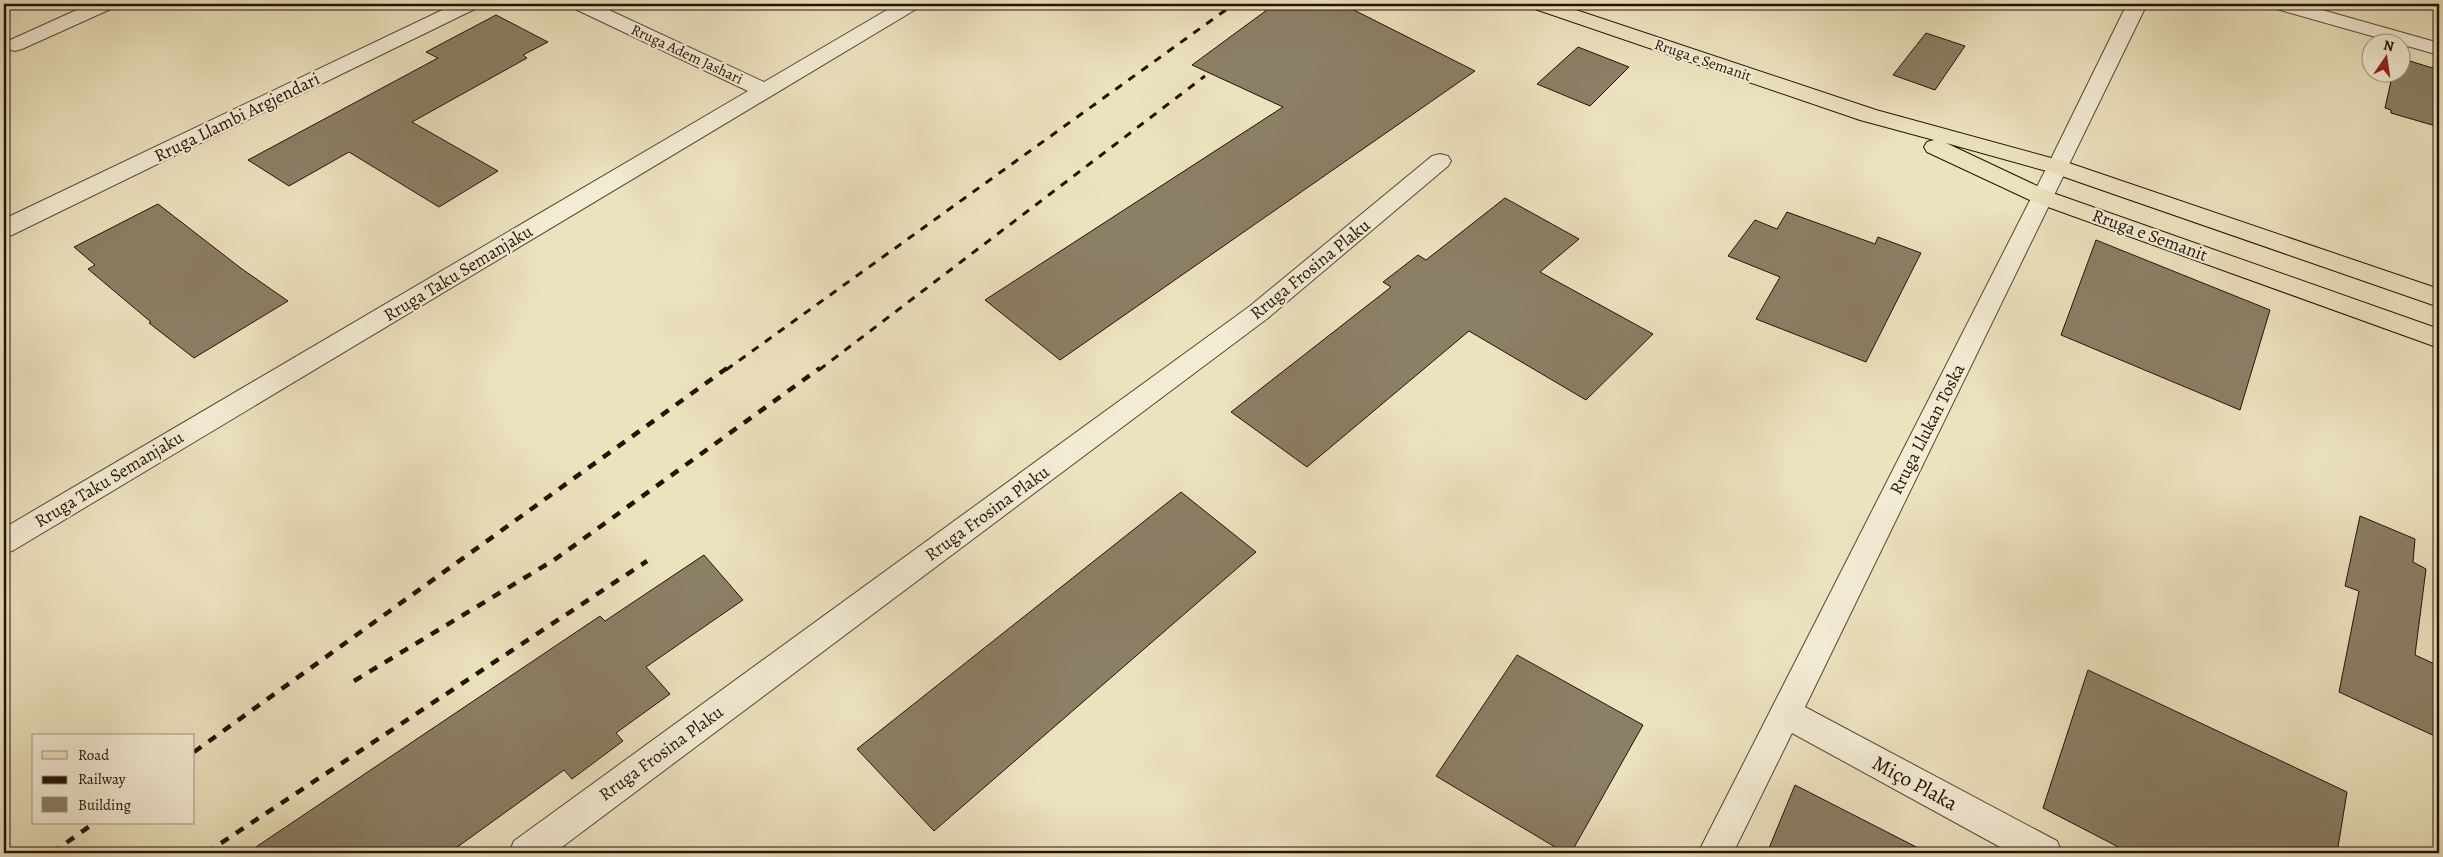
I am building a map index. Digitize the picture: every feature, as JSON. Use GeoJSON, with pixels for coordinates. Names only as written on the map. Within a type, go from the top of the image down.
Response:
{"type":"FeatureCollection","features":[{"type":"Feature","properties":{"kind":"main road","name":"Rruga e Semanit"},"geometry":{"type":"LineString","coordinates":[[1548,5],[1868,115],[2058,167],[2439,298]]}},
{"type":"Feature","properties":{"kind":"main road","name":"Rruga e Semanit"},"geometry":{"type":"LineString","coordinates":[[1868,115],[2042,197],[2439,339]]}},
{"type":"Feature","properties":{"kind":"street"},"geometry":{"type":"LineString","coordinates":[[15,45],[106,4]]}},
{"type":"Feature","properties":{"kind":"street","name":"Rruga Llambi Argjendari"},"geometry":{"type":"LineString","coordinates":[[4,230],[470,4]]}},
{"type":"Feature","properties":{"kind":"street","name":"Rruga Adem Jashari"},"geometry":{"type":"LineString","coordinates":[[580,4],[766,91]]}},
{"type":"Feature","properties":{"kind":"street","name":"Rruga Taku Semanjaku"},"geometry":{"type":"LineString","coordinates":[[6,537],[911,4]]}},
{"type":"Feature","properties":{"kind":"street","name":"Rruga Llukan Toska"},"geometry":{"type":"LineString","coordinates":[[1715,853],[2058,167],[2137,4]]}},
{"type":"Feature","properties":{"kind":"street"},"geometry":{"type":"LineString","coordinates":[[2280,4],[2439,49]]}},
{"type":"Feature","properties":{"kind":"street","name":"Rruga Frosina Plaku"},"geometry":{"type":"LineString","coordinates":[[526,853],[1259,312],[1440,161]]}},
{"type":"Feature","properties":{"kind":"street","name":"Miço Plaka"},"geometry":{"type":"LineString","coordinates":[[1785,713],[2045,853]]}},
{"type":"Feature","properties":{"kind":"building"},"geometry":{"type":"Polygon","coordinates":[[[1275,4],[1342,4],[1475,71],[1060,360],[985,300],[1283,107],[1192,65],[1275,4]]]}},
{"type":"Feature","properties":{"kind":"building"},"geometry":{"type":"Polygon","coordinates":[[[496,15],[548,42],[523,55],[527,58],[412,122],[498,171],[439,207],[349,152],[289,186],[248,160],[438,58],[426,52],[496,15]]]}},
{"type":"Feature","properties":{"kind":"building"},"geometry":{"type":"Polygon","coordinates":[[[1926,33],[1965,46],[1935,90],[1893,75],[1926,33]]]}},
{"type":"Feature","properties":{"kind":"building"},"geometry":{"type":"Polygon","coordinates":[[[1578,47],[1629,67],[1590,106],[1537,84],[1578,47]]]}},
{"type":"Feature","properties":{"kind":"building"},"geometry":{"type":"Polygon","coordinates":[[[2410,61],[2439,70],[2439,127],[2391,113],[2391,110],[2385,108],[2391,82],[2410,82],[2410,61]]]}},
{"type":"Feature","properties":{"kind":"building"},"geometry":{"type":"Polygon","coordinates":[[[1505,198],[1579,239],[1540,272],[1653,334],[1586,400],[1469,331],[1307,467],[1231,412],[1391,287],[1383,282],[1418,255],[1426,260],[1505,198]]]}},
{"type":"Feature","properties":{"kind":"building"},"geometry":{"type":"Polygon","coordinates":[[[158,204],[242,269],[288,301],[194,358],[149,323],[151,322],[88,269],[95,265],[74,247],[158,204]]]}},
{"type":"Feature","properties":{"kind":"building"},"geometry":{"type":"Polygon","coordinates":[[[1787,212],[1875,244],[1878,237],[1921,253],[1866,362],[1756,319],[1780,277],[1728,256],[1755,220],[1777,229],[1787,212]]]}},
{"type":"Feature","properties":{"kind":"building"},"geometry":{"type":"Polygon","coordinates":[[[2096,240],[2270,310],[2240,410],[2061,335],[2096,240]]]}},
{"type":"Feature","properties":{"kind":"building"},"geometry":{"type":"Polygon","coordinates":[[[1181,492],[1256,552],[934,831],[857,749],[1181,492]]]}},
{"type":"Feature","properties":{"kind":"building"},"geometry":{"type":"Polygon","coordinates":[[[2360,516],[2415,539],[2413,562],[2426,569],[2415,655],[2439,666],[2439,738],[2339,692],[2359,591],[2345,586],[2360,516]]]}},
{"type":"Feature","properties":{"kind":"building"},"geometry":{"type":"Polygon","coordinates":[[[704,555],[743,600],[646,667],[670,694],[616,733],[623,741],[572,779],[564,770],[449,853],[247,853],[600,616],[605,621],[704,555]]]}},
{"type":"Feature","properties":{"kind":"building"},"geometry":{"type":"Polygon","coordinates":[[[1517,655],[1643,725],[1571,853],[1565,853],[1436,776],[1517,655]]]}},
{"type":"Feature","properties":{"kind":"building"},"geometry":{"type":"Polygon","coordinates":[[[2088,670],[2347,792],[2337,853],[2130,853],[2043,808],[2088,670]]]}},
{"type":"Feature","properties":{"kind":"building"},"geometry":{"type":"Polygon","coordinates":[[[1795,785],[1928,853],[1767,853],[1795,785]]]}},
{"type":"Feature","properties":{"kind":"railway"},"geometry":{"type":"LineString","coordinates":[[726,370],[1234,4]]}},
{"type":"Feature","properties":{"kind":"railway"},"geometry":{"type":"LineString","coordinates":[[819,370],[1205,76]]}},
{"type":"Feature","properties":{"kind":"railway"},"geometry":{"type":"LineString","coordinates":[[195,751],[727,368]]}},
{"type":"Feature","properties":{"kind":"railway"},"geometry":{"type":"LineString","coordinates":[[354,681],[554,560],[820,368]]}},
{"type":"Feature","properties":{"kind":"railway"},"geometry":{"type":"LineString","coordinates":[[206,853],[647,561]]}},
{"type":"Feature","properties":{"kind":"railway"},"geometry":{"type":"LineString","coordinates":[[52,853],[93,824]]}}]}
